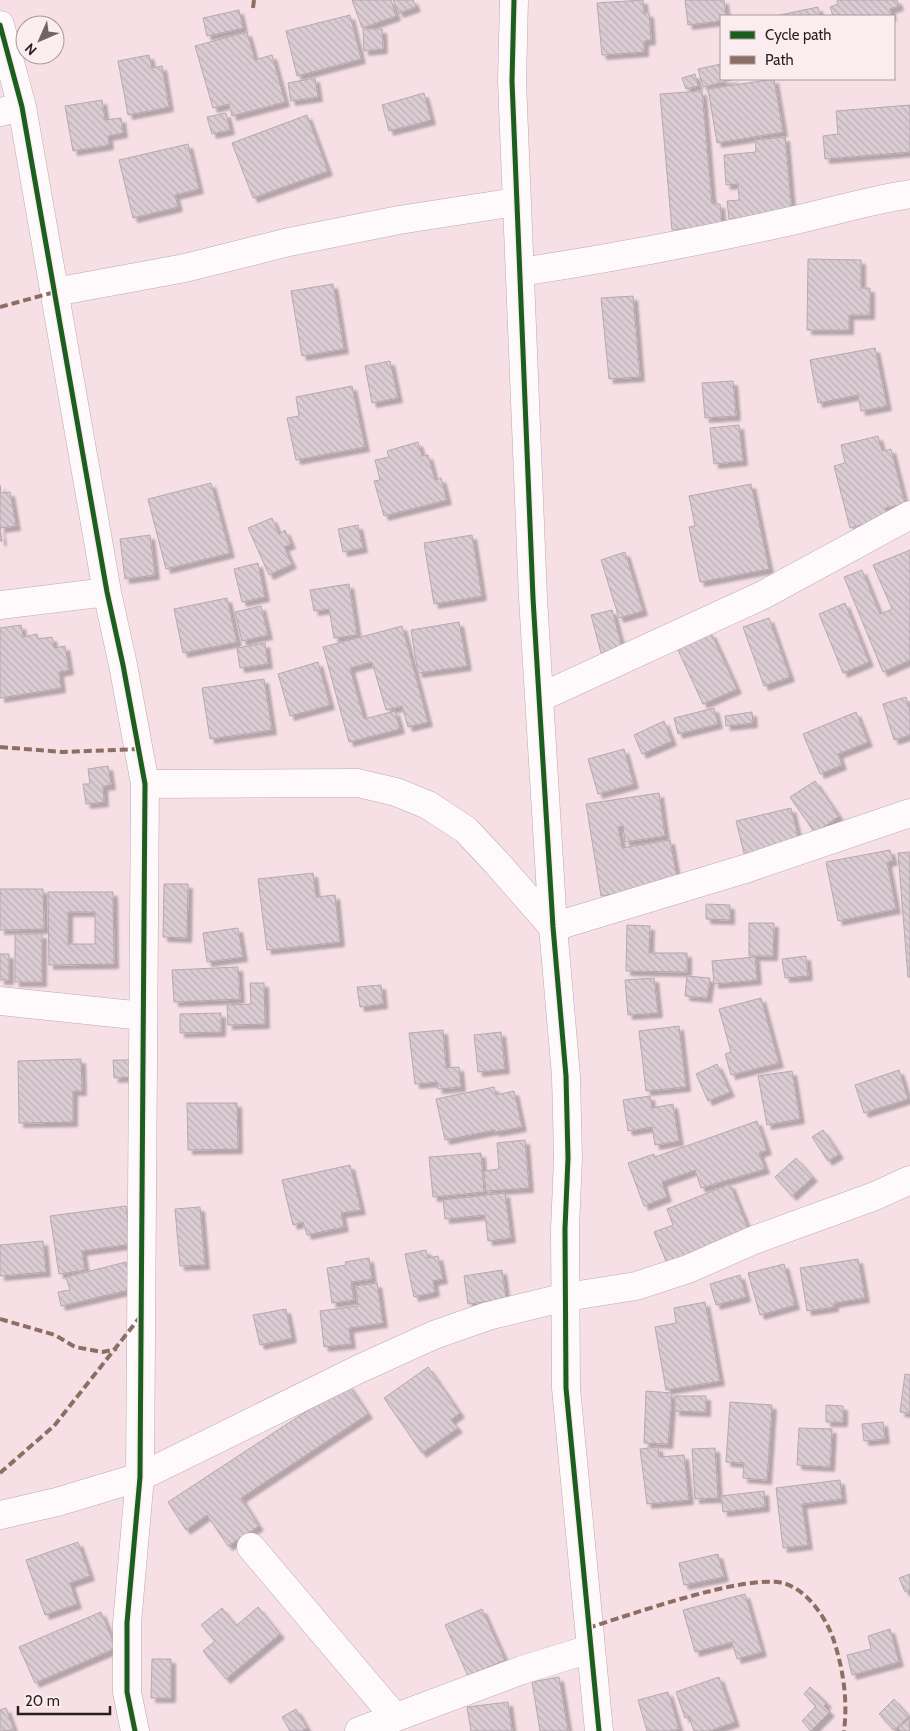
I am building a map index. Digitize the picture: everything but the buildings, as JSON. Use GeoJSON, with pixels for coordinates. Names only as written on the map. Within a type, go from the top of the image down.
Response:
{"type":"FeatureCollection","features":[{"type":"Feature","properties":{"kind":"street"},"geometry":{"type":"LineString","coordinates":[[514,0],[512,81],[533,598],[552,928],[566,1076],[568,1158],[565,1229],[566,1388],[599,1731]]}},
{"type":"Feature","properties":{"kind":"street"},"geometry":{"type":"LineString","coordinates":[[0,25],[11,110],[56,292],[107,592],[123,665],[144,784],[140,1477],[127,1623],[127,1692],[135,1731]]}},
{"type":"Feature","properties":{"kind":"street"},"geometry":{"type":"LineString","coordinates":[[521,272],[602,259],[791,221],[883,198],[910,194]]}},
{"type":"Feature","properties":{"kind":"street"},"geometry":{"type":"LineString","coordinates":[[56,292],[186,268],[289,242],[399,220],[516,202]]}},
{"type":"Feature","properties":{"kind":"street"},"geometry":{"type":"LineString","coordinates":[[539,698],[763,595],[910,515]]}},
{"type":"Feature","properties":{"kind":"street"},"geometry":{"type":"LineString","coordinates":[[0,605],[107,592]]}},
{"type":"Feature","properties":{"kind":"street"},"geometry":{"type":"LineString","coordinates":[[144,784],[358,783],[396,792],[428,805],[466,830],[552,928]]}},
{"type":"Feature","properties":{"kind":"street"},"geometry":{"type":"LineString","coordinates":[[552,928],[748,868],[910,813]]}},
{"type":"Feature","properties":{"kind":"street"},"geometry":{"type":"LineString","coordinates":[[0,1001],[143,1016]]}},
{"type":"Feature","properties":{"kind":"street"},"geometry":{"type":"LineString","coordinates":[[0,1515],[57,1502],[140,1477],[359,1369],[434,1336],[488,1316],[566,1297],[636,1286],[688,1269],[754,1240],[875,1196],[910,1180]]}},
{"type":"Feature","properties":{"kind":"street"},"geometry":{"type":"LineString","coordinates":[[251,1547],[394,1716]]}},
{"type":"Feature","properties":{"kind":"street"},"geometry":{"type":"LineString","coordinates":[[359,1731],[394,1716],[522,1670],[590,1649]]}},
{"type":"Feature","properties":{"kind":"marked path"},"geometry":{"type":"LineString","coordinates":[[253,8],[254,0]]}},
{"type":"Feature","properties":{"kind":"marked path"},"geometry":{"type":"LineString","coordinates":[[0,307],[55,292]]}},
{"type":"Feature","properties":{"kind":"marked path"},"geometry":{"type":"LineString","coordinates":[[0,747],[63,752],[139,749]]}},
{"type":"Feature","properties":{"kind":"marked path"},"geometry":{"type":"LineString","coordinates":[[0,1473],[54,1426],[140,1317]]}},
{"type":"Feature","properties":{"kind":"marked path"},"geometry":{"type":"LineString","coordinates":[[0,1319],[55,1335],[75,1347],[102,1352],[117,1349]]}},
{"type":"Feature","properties":{"kind":"marked path"},"geometry":{"type":"LineString","coordinates":[[588,1628],[687,1597],[742,1584],[765,1582],[783,1583],[791,1586],[814,1604],[833,1638],[844,1684],[844,1731]]}},
{"type":"Feature","properties":{"kind":"cycle path"},"geometry":{"type":"LineString","coordinates":[[514,0],[512,81],[533,598],[553,927],[566,1076],[568,1158],[565,1229],[566,1388],[599,1731]]}},
{"type":"Feature","properties":{"kind":"cycle path"},"geometry":{"type":"LineString","coordinates":[[0,25],[22,107],[107,592],[123,665],[145,784],[140,1477],[127,1623],[127,1692],[135,1731]]}}]}
